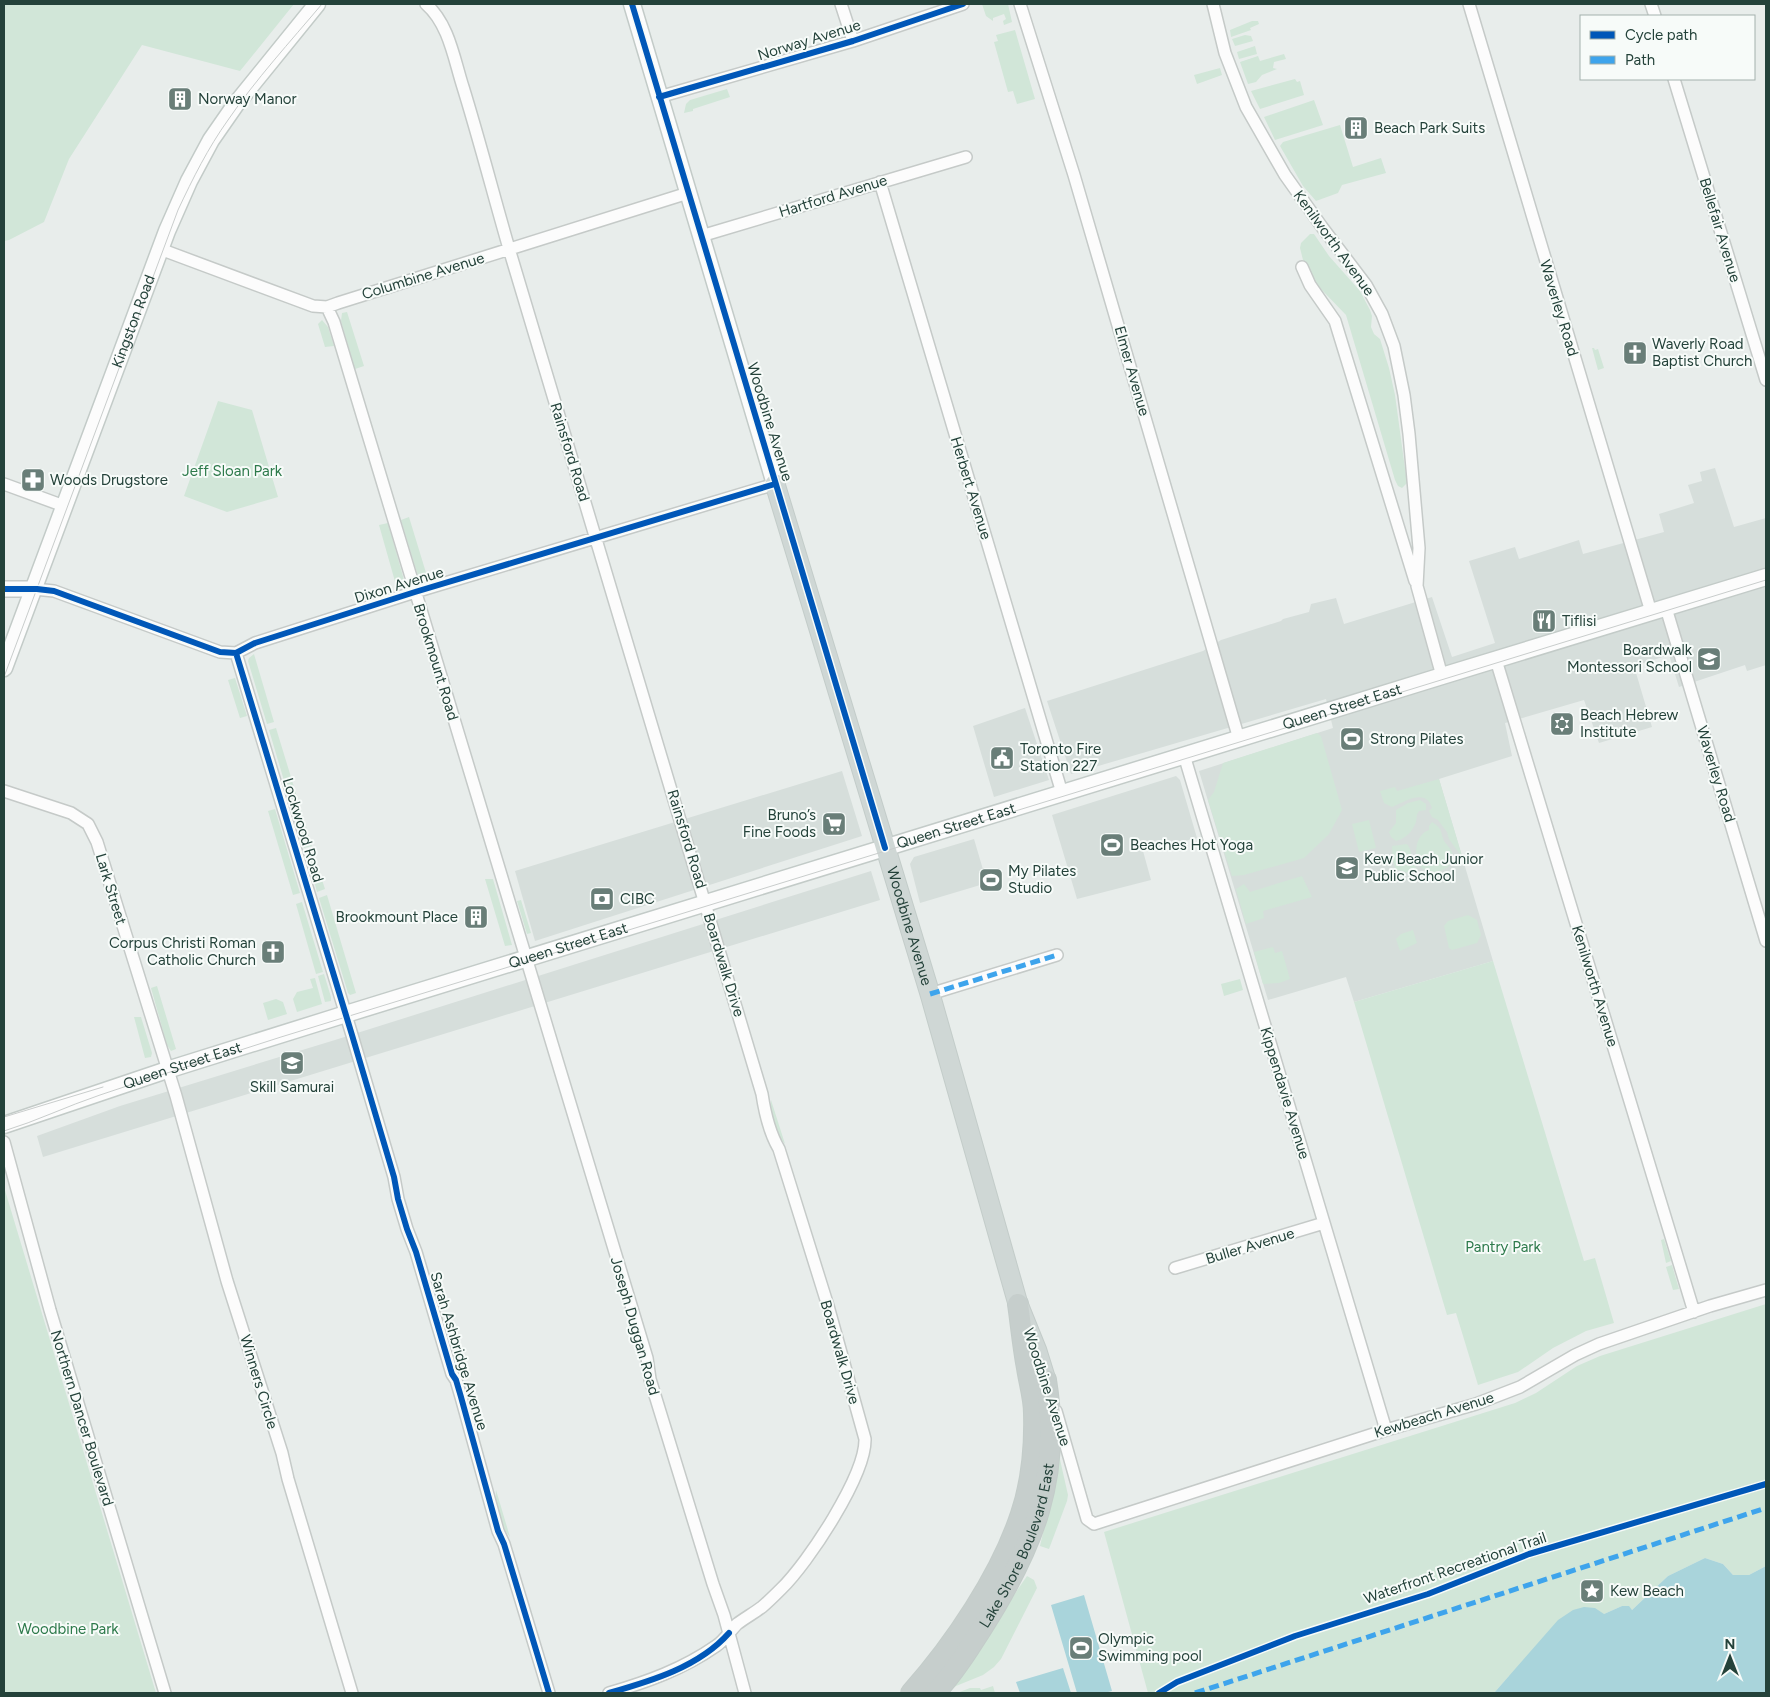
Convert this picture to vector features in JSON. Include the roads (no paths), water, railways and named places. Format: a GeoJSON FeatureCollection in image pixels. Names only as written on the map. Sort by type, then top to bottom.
{"type":"FeatureCollection","features":[{"type":"Feature","properties":{"kind":"highway","name":"Woodbine Avenue"},"geometry":{"type":"LineString","coordinates":[[1018,1304],[1034,1410]]}},
{"type":"Feature","properties":{"kind":"highway","name":"Lake Shore Boulevard East"},"geometry":{"type":"LineString","coordinates":[[935,1693],[1006,1591],[1036,1524],[1047,1480],[1051,1453],[1050,1402],[1046,1380]]}},
{"type":"Feature","properties":{"kind":"highway","name":"Lake Shore Boulevard East"},"geometry":{"type":"LineString","coordinates":[[911,1693],[958,1633],[989,1584],[1008,1546],[1021,1514],[1034,1454],[1034,1410]]}},
{"type":"Feature","properties":{"kind":"main road","name":"Kingston Road"},"geometry":{"type":"LineString","coordinates":[[4,668],[160,249],[188,181],[211,140],[236,104],[317,4]]}},
{"type":"Feature","properties":{"kind":"main road","name":"Woodbine Avenue"},"geometry":{"type":"LineString","coordinates":[[632,4],[930,994],[1018,1304],[1037,1351],[1046,1380]]}},
{"type":"Feature","properties":{"kind":"main road","name":"Queen Street East"},"geometry":{"type":"LineString","coordinates":[[4,1125],[167,1070],[346,1014],[1766,577]]}},
{"type":"Feature","properties":{"kind":"street","name":"Rainsford Road"},"geometry":{"type":"LineString","coordinates":[[426,4],[436,14],[444,29],[472,118],[706,904]]}},
{"type":"Feature","properties":{"kind":"street"},"geometry":{"type":"LineString","coordinates":[[842,4],[853,41]]}},
{"type":"Feature","properties":{"kind":"street","name":"Norway Avenue"},"geometry":{"type":"LineString","coordinates":[[659,97],[853,41],[963,4]]}},
{"type":"Feature","properties":{"kind":"street","name":"Elmer Avenue"},"geometry":{"type":"LineString","coordinates":[[1020,4],[1079,192],[1239,739]]}},
{"type":"Feature","properties":{"kind":"street","name":"Kenilworth Avenue"},"geometry":{"type":"LineString","coordinates":[[1213,4],[1225,53],[1246,107],[1286,175],[1366,285],[1382,314],[1394,346],[1403,387],[1409,434],[1419,548],[1417,586]]}},
{"type":"Feature","properties":{"kind":"street","name":"Waverley Road"},"geometry":{"type":"LineString","coordinates":[[1469,4],[1659,610],[1766,941]]}},
{"type":"Feature","properties":{"kind":"street","name":"Bellefair Avenue"},"geometry":{"type":"LineString","coordinates":[[1674,80],[1766,380]]}},
{"type":"Feature","properties":{"kind":"street","name":"Hartford Avenue"},"geometry":{"type":"LineString","coordinates":[[701,236],[966,157]]}},
{"type":"Feature","properties":{"kind":"street","name":"Herbert Avenue"},"geometry":{"type":"LineString","coordinates":[[880,182],[1062,793]]}},
{"type":"Feature","properties":{"kind":"street","name":"Columbine Avenue"},"geometry":{"type":"LineString","coordinates":[[327,307],[688,193]]}},
{"type":"Feature","properties":{"kind":"street"},"geometry":{"type":"LineString","coordinates":[[160,249],[313,306],[327,307]]}},
{"type":"Feature","properties":{"kind":"street","name":"Kenilworth Avenue"},"geometry":{"type":"LineString","coordinates":[[1302,267],[1310,284],[1335,320],[1417,586],[1442,676]]}},
{"type":"Feature","properties":{"kind":"street","name":"Brookmount Road"},"geometry":{"type":"LineString","coordinates":[[327,307],[334,322],[526,959]]}},
{"type":"Feature","properties":{"kind":"street"},"geometry":{"type":"LineString","coordinates":[[4,484],[64,506]]}},
{"type":"Feature","properties":{"kind":"street","name":"Dixon Avenue"},"geometry":{"type":"LineString","coordinates":[[236,653],[255,643],[415,592],[775,484]]}},
{"type":"Feature","properties":{"kind":"street"},"geometry":{"type":"LineString","coordinates":[[4,589],[54,591],[220,652],[236,653]]}},
{"type":"Feature","properties":{"kind":"street","name":"Lockwood Road"},"geometry":{"type":"LineString","coordinates":[[236,653],[346,1014]]}},
{"type":"Feature","properties":{"kind":"street","name":"Kenilworth Avenue"},"geometry":{"type":"LineString","coordinates":[[1496,660],[1694,1312]]}},
{"type":"Feature","properties":{"kind":"street","name":"Kippendavie Avenue"},"geometry":{"type":"LineString","coordinates":[[1184,756],[1386,1430]]}},
{"type":"Feature","properties":{"kind":"street","name":"Lark Street"},"geometry":{"type":"LineString","coordinates":[[4,791],[72,813],[88,824],[97,842],[105,866],[167,1070]]}},
{"type":"Feature","properties":{"kind":"street","name":"Boardwalk Drive"},"geometry":{"type":"LineString","coordinates":[[610,1693],[676,1670],[718,1645],[738,1624],[762,1607],[783,1588],[805,1562],[839,1507],[859,1469],[864,1455],[865,1439],[828,1306],[779,1149],[772,1136],[762,1094],[706,904]]}},
{"type":"Feature","properties":{"kind":"street"},"geometry":{"type":"LineString","coordinates":[[930,994],[1057,955]]}},
{"type":"Feature","properties":{"kind":"street","name":"Joseph Duggan Road"},"geometry":{"type":"LineString","coordinates":[[526,959],[555,1062],[647,1358],[650,1380],[712,1584],[724,1615],[745,1693]]}},
{"type":"Feature","properties":{"kind":"street","name":"Sarah Ashbridge Avenue"},"geometry":{"type":"LineString","coordinates":[[346,1014],[394,1177],[398,1199],[416,1252],[452,1374],[456,1380],[488,1490],[489,1503],[504,1544],[549,1693]]}},
{"type":"Feature","properties":{"kind":"street","name":"Winners Circle"},"geometry":{"type":"LineString","coordinates":[[167,1070],[227,1281],[282,1454],[352,1693]]}},
{"type":"Feature","properties":{"kind":"street","name":"Northern Dancer Boulevard"},"geometry":{"type":"LineString","coordinates":[[4,1142],[50,1310],[165,1693]]}},
{"type":"Feature","properties":{"kind":"street","name":"Buller Avenue"},"geometry":{"type":"LineString","coordinates":[[1175,1268],[1324,1223]]}},
{"type":"Feature","properties":{"kind":"street","name":"Kewbeach Avenue"},"geometry":{"type":"LineString","coordinates":[[1094,1524],[1386,1430],[1476,1404],[1520,1387],[1575,1354],[1694,1312],[1766,1290]]}},
{"type":"Feature","properties":{"kind":"street","name":"Woodbine Avenue"},"geometry":{"type":"LineString","coordinates":[[1046,1380],[1087,1520],[1094,1524]]}},
{"type":"Feature","properties":{"kind":"water"},"geometry":{"type":"Polygon","coordinates":[[[1705,1558],[1723,1564],[1733,1575],[1749,1575],[1766,1566],[1766,1693],[1494,1693],[1558,1620],[1573,1610],[1584,1607],[1595,1608],[1604,1614],[1622,1606],[1629,1606],[1632,1610],[1668,1576],[1705,1558]]]}},
{"type":"Feature","properties":{"kind":"water","name":"Olympic Swimming pool"},"geometry":{"type":"Polygon","coordinates":[[[1084,1595],[1112,1691],[1104,1693],[1077,1693],[1051,1605],[1084,1595]]]}},
{"type":"Feature","properties":{"kind":"water"},"geometry":{"type":"Polygon","coordinates":[[[1063,1668],[1071,1693],[1020,1693],[1016,1682],[1063,1668]]]}},
{"type":"Feature","properties":{"kind":"tram line"},"geometry":{"type":"LineString","coordinates":[[4,677],[178,210],[189,186],[228,120],[262,75],[322,4]]}},
{"type":"Feature","properties":{"kind":"tram line"},"geometry":{"type":"LineString","coordinates":[[4,1131],[123,1087],[281,1037],[1766,580]]}},
{"type":"Feature","properties":{"kind":"tram line"},"geometry":{"type":"LineString","coordinates":[[4,1117],[103,1087]]}},
{"type":"Feature","properties":{"kind":"place","name":"Norway Manor"},"geometry":{"type":"Point","coordinates":[180,99]}},
{"type":"Feature","properties":{"kind":"place","name":"Beach Park Suits"},"geometry":{"type":"Point","coordinates":[1356,128]}},
{"type":"Feature","properties":{"kind":"place","name":"Waverly Road Baptist Church"},"geometry":{"type":"Point","coordinates":[1635,353]}},
{"type":"Feature","properties":{"kind":"place","name":"Woods Drugstore"},"geometry":{"type":"Point","coordinates":[33,480]}},
{"type":"Feature","properties":{"kind":"place","name":"Tiflisi"},"geometry":{"type":"Point","coordinates":[1544,621]}},
{"type":"Feature","properties":{"kind":"place","name":"Boardwalk Montessori School"},"geometry":{"type":"Point","coordinates":[1709,659]}},
{"type":"Feature","properties":{"kind":"place","name":"Beach Hebrew Institute"},"geometry":{"type":"Point","coordinates":[1562,724]}},
{"type":"Feature","properties":{"kind":"place","name":"Strong Pilates"},"geometry":{"type":"Point","coordinates":[1352,739]}},
{"type":"Feature","properties":{"kind":"place","name":"Toronto Fire Station 227"},"geometry":{"type":"Point","coordinates":[1002,758]}},
{"type":"Feature","properties":{"kind":"place","name":"Bruno’s Fine Foods"},"geometry":{"type":"Point","coordinates":[834,824]}},
{"type":"Feature","properties":{"kind":"place","name":"Beaches Hot Yoga"},"geometry":{"type":"Point","coordinates":[1112,845]}},
{"type":"Feature","properties":{"kind":"place","name":"Kew Beach Junior Public School"},"geometry":{"type":"Point","coordinates":[1347,868]}},
{"type":"Feature","properties":{"kind":"place","name":"My Pilates Studio"},"geometry":{"type":"Point","coordinates":[991,880]}},
{"type":"Feature","properties":{"kind":"place","name":"CIBC"},"geometry":{"type":"Point","coordinates":[602,899]}},
{"type":"Feature","properties":{"kind":"place","name":"Brookmount Place"},"geometry":{"type":"Point","coordinates":[476,917]}},
{"type":"Feature","properties":{"kind":"place","name":"Corpus Christi Roman Catholic Church"},"geometry":{"type":"Point","coordinates":[273,952]}},
{"type":"Feature","properties":{"kind":"place","name":"Skill Samurai"},"geometry":{"type":"Point","coordinates":[292,1063]}},
{"type":"Feature","properties":{"kind":"place","name":"Kew Beach"},"geometry":{"type":"Point","coordinates":[1592,1591]}},
{"type":"Feature","properties":{"kind":"place","name":"Olympic Swimming pool"},"geometry":{"type":"Point","coordinates":[1081,1648]}},
{"type":"Feature","properties":{"kind":"park label","name":"Jeff Sloan Park"},"geometry":{"type":"Point","coordinates":[232,471]}},
{"type":"Feature","properties":{"kind":"park label","name":"Pantry Park"},"geometry":{"type":"Point","coordinates":[1503,1247]}},
{"type":"Feature","properties":{"kind":"park label","name":"Woodbine Park"},"geometry":{"type":"Point","coordinates":[68,1629]}}]}
